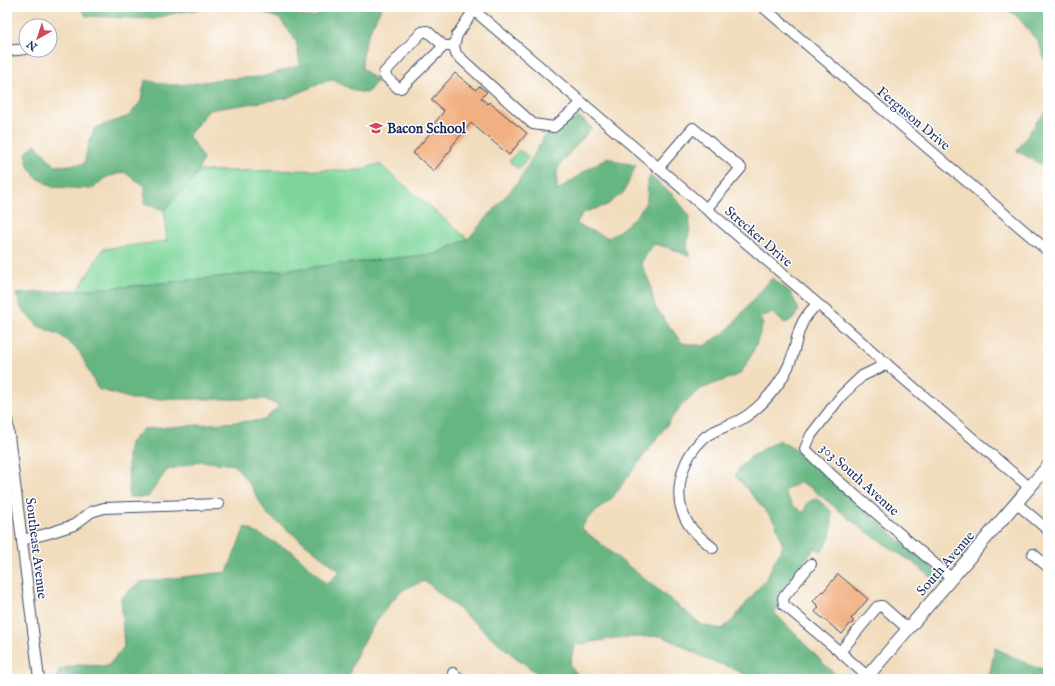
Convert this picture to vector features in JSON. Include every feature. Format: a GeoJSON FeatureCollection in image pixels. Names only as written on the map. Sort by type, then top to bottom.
{"type":"FeatureCollection","features":[{"type":"Feature","properties":{"kind":"main road","name":"South Avenue"},"geometry":{"type":"LineString","coordinates":[[866,677],[1048,466]]}},
{"type":"Feature","properties":{"kind":"street","name":"Ferguson Drive"},"geometry":{"type":"LineString","coordinates":[[763,7],[1048,251]]}},
{"type":"Feature","properties":{"kind":"street"},"geometry":{"type":"LineString","coordinates":[[473,8],[449,46],[401,88],[398,88],[384,75],[384,73],[422,32],[427,31],[449,46],[533,124],[554,127],[582,103]]}},
{"type":"Feature","properties":{"kind":"street","name":"Strecker Drive"},"geometry":{"type":"LineString","coordinates":[[473,8],[1029,487]]}},
{"type":"Feature","properties":{"kind":"street"},"geometry":{"type":"LineString","coordinates":[[7,51],[18,50]]}},
{"type":"Feature","properties":{"kind":"street"},"geometry":{"type":"LineString","coordinates":[[658,168],[693,128],[741,168],[706,209]]}},
{"type":"Feature","properties":{"kind":"street"},"geometry":{"type":"LineString","coordinates":[[713,548],[690,526],[685,516],[680,495],[683,468],[691,453],[705,438],[753,411],[771,393],[784,375],[792,357],[803,322],[817,304]]}},
{"type":"Feature","properties":{"kind":"street","name":"303 South Avenue"},"geometry":{"type":"LineString","coordinates":[[887,364],[862,376],[842,395],[811,435],[805,449],[833,476],[951,578]]}},
{"type":"Feature","properties":{"kind":"street","name":"Southeast Avenue"},"geometry":{"type":"LineString","coordinates":[[7,420],[39,679]]}},
{"type":"Feature","properties":{"kind":"street"},"geometry":{"type":"LineString","coordinates":[[1016,503],[1048,530]]}},
{"type":"Feature","properties":{"kind":"street"},"geometry":{"type":"LineString","coordinates":[[22,540],[74,525],[92,512],[104,508],[219,504]]}},
{"type":"Feature","properties":{"kind":"street"},"geometry":{"type":"LineString","coordinates":[[1033,554],[1048,567]]}},
{"type":"Feature","properties":{"kind":"street"},"geometry":{"type":"LineString","coordinates":[[811,564],[783,598],[784,604],[840,652],[866,677]]}},
{"type":"Feature","properties":{"kind":"street"},"geometry":{"type":"LineString","coordinates":[[840,652],[876,607],[882,606],[908,629]]}},
{"type":"Feature","properties":{"kind":"green space"},"geometry":{"type":"Polygon","coordinates":[[[81,7],[217,7],[178,12],[154,19],[86,16],[81,7]]]}},
{"type":"Feature","properties":{"kind":"green space"},"geometry":{"type":"Polygon","coordinates":[[[249,7],[293,7],[293,12],[302,16],[315,17],[322,7],[339,7],[340,10],[349,7],[382,7],[365,43],[362,59],[362,68],[377,81],[367,93],[355,91],[333,80],[324,82],[287,98],[209,110],[188,136],[196,146],[203,159],[200,167],[192,180],[164,210],[144,204],[145,186],[124,172],[107,177],[91,189],[52,187],[36,177],[28,166],[26,153],[35,144],[55,166],[84,164],[89,142],[95,128],[129,116],[141,101],[145,80],[170,85],[190,84],[223,79],[262,77],[300,65],[296,41],[280,19],[249,7]]]}},
{"type":"Feature","properties":{"kind":"green space"},"geometry":{"type":"Polygon","coordinates":[[[1004,7],[1048,7],[1048,71],[1039,43],[1018,17],[1004,7]]]}},
{"type":"Feature","properties":{"kind":"green space"},"geometry":{"type":"Polygon","coordinates":[[[1048,110],[1048,168],[1017,151],[1038,120],[1048,110]]]}},
{"type":"Feature","properties":{"kind":"green space"},"geometry":{"type":"Polygon","coordinates":[[[580,117],[592,128],[563,160],[557,171],[557,191],[608,157],[618,162],[636,165],[624,192],[607,205],[583,213],[576,224],[609,238],[626,226],[645,204],[650,176],[674,196],[689,215],[690,228],[687,244],[689,256],[654,244],[641,263],[650,284],[655,307],[682,343],[704,346],[726,332],[772,278],[790,292],[799,310],[793,319],[785,323],[772,313],[759,317],[763,324],[757,342],[748,362],[740,374],[701,389],[681,406],[612,498],[587,519],[581,528],[702,625],[722,629],[732,621],[765,580],[783,546],[775,522],[735,475],[749,459],[779,440],[794,449],[940,575],[936,582],[914,563],[861,528],[811,488],[800,482],[784,491],[793,506],[804,513],[807,503],[816,498],[831,511],[831,532],[828,542],[822,551],[815,548],[787,583],[775,613],[823,663],[841,679],[754,679],[729,667],[708,660],[661,636],[616,638],[574,645],[570,665],[581,679],[545,679],[515,657],[425,581],[404,589],[387,607],[378,619],[355,658],[349,679],[56,679],[59,670],[77,665],[108,666],[124,647],[121,598],[140,582],[227,572],[245,527],[293,552],[327,584],[340,571],[266,513],[252,488],[235,465],[201,461],[167,470],[148,497],[129,497],[128,456],[130,443],[143,429],[264,420],[279,406],[265,399],[132,399],[98,389],[79,351],[60,335],[38,326],[22,310],[16,294],[134,286],[435,254],[468,239],[518,182],[546,134],[580,117]]]}},
{"type":"Feature","properties":{"kind":"green space"},"geometry":{"type":"Polygon","coordinates":[[[519,150],[529,157],[518,169],[509,161],[519,150]]]}},
{"type":"Feature","properties":{"kind":"green space"},"geometry":{"type":"Polygon","coordinates":[[[379,164],[468,239],[435,254],[134,286],[78,290],[103,249],[167,241],[164,210],[184,190],[199,171],[358,170],[379,164]]]}},
{"type":"Feature","properties":{"kind":"green space"},"geometry":{"type":"Polygon","coordinates":[[[995,648],[1034,667],[1048,670],[1048,679],[987,679],[989,677],[995,648]]]}},
{"type":"Feature","properties":{"kind":"building"},"geometry":{"type":"Polygon","coordinates":[[[455,73],[476,90],[479,86],[487,92],[481,98],[488,104],[489,102],[527,133],[509,155],[471,123],[434,171],[413,153],[432,131],[435,133],[437,130],[432,126],[444,111],[431,100],[455,73]]]}},
{"type":"Feature","properties":{"kind":"building"},"geometry":{"type":"Polygon","coordinates":[[[838,574],[868,599],[851,619],[853,620],[853,623],[850,624],[842,634],[815,612],[819,607],[813,601],[822,591],[823,592],[838,574]]]}},
{"type":"Feature","properties":{"kind":"place","name":"Bacon School"},"geometry":{"type":"Point","coordinates":[376,128]}}]}
